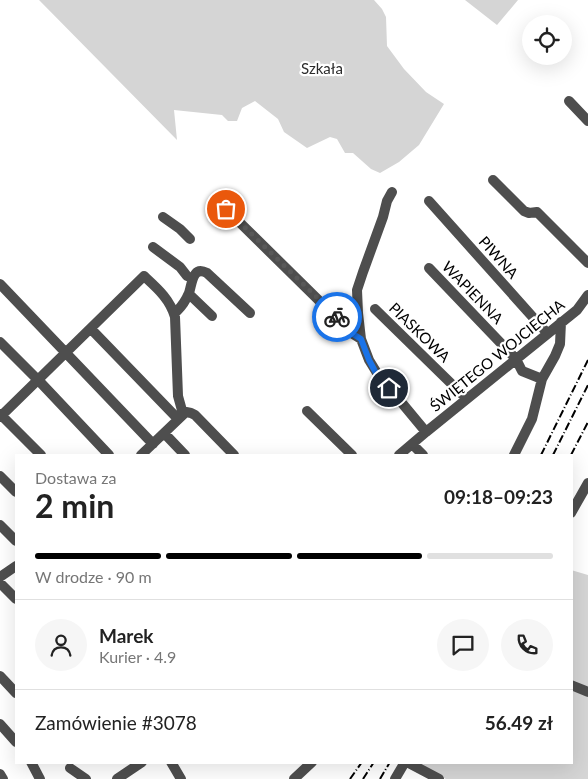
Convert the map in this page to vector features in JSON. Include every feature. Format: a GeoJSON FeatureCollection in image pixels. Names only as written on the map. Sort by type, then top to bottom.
{"type":"FeatureCollection","features":[{"type":"Feature","properties":{"kind":"street"},"geometry":{"type":"LineString","coordinates":[[569,101],[588,121]]}},
{"type":"Feature","properties":{"kind":"street"},"geometry":{"type":"LineString","coordinates":[[493,180],[524,211],[529,213],[537,212],[588,263]]}},
{"type":"Feature","properties":{"kind":"street"},"geometry":{"type":"LineString","coordinates":[[392,192],[387,201],[357,290],[361,339],[376,373],[426,432]]}},
{"type":"Feature","properties":{"kind":"street","name":"PIWNA"},"geometry":{"type":"LineString","coordinates":[[429,201],[547,333]]}},
{"type":"Feature","properties":{"kind":"street"},"geometry":{"type":"LineString","coordinates":[[226,209],[353,334],[361,339]]}},
{"type":"Feature","properties":{"kind":"street"},"geometry":{"type":"LineString","coordinates":[[163,216],[190,239]]}},
{"type":"Feature","properties":{"kind":"street"},"geometry":{"type":"LineString","coordinates":[[153,247],[180,267],[188,276]]}},
{"type":"Feature","properties":{"kind":"street","name":"WAPIENNA"},"geometry":{"type":"LineString","coordinates":[[429,268],[516,359],[522,371],[542,380]]}},
{"type":"Feature","properties":{"kind":"street"},"geometry":{"type":"LineString","coordinates":[[177,311],[188,294],[195,274],[202,271],[250,313]]}},
{"type":"Feature","properties":{"kind":"street"},"geometry":{"type":"LineString","coordinates":[[40,454],[1,416],[144,276],[161,292],[173,309],[175,317],[178,396],[182,415]]}},
{"type":"Feature","properties":{"kind":"street"},"geometry":{"type":"LineString","coordinates":[[0,284],[153,444]]}},
{"type":"Feature","properties":{"kind":"street"},"geometry":{"type":"LineString","coordinates":[[188,294],[212,316]]}},
{"type":"Feature","properties":{"kind":"street","name":"ŚWIĘTEGO WOJCIECHA"},"geometry":{"type":"LineString","coordinates":[[400,454],[577,310],[588,295]]}},
{"type":"Feature","properties":{"kind":"street","name":"PIASKOWA"},"geometry":{"type":"LineString","coordinates":[[375,308],[466,399]]}},
{"type":"Feature","properties":{"kind":"street"},"geometry":{"type":"LineString","coordinates":[[514,454],[532,419],[542,380],[560,344],[561,322]]}},
{"type":"Feature","properties":{"kind":"street"},"geometry":{"type":"LineString","coordinates":[[91,329],[182,415]]}},
{"type":"Feature","properties":{"kind":"street"},"geometry":{"type":"LineString","coordinates":[[0,342],[108,454]]}},
{"type":"Feature","properties":{"kind":"street"},"geometry":{"type":"LineString","coordinates":[[307,411],[351,454]]}},
{"type":"Feature","properties":{"kind":"street"},"geometry":{"type":"LineString","coordinates":[[142,454],[182,415],[191,412],[233,454]]}},
{"type":"Feature","properties":{"kind":"street"},"geometry":{"type":"LineString","coordinates":[[164,433],[185,454]]}},
{"type":"Feature","properties":{"kind":"street"},"geometry":{"type":"LineString","coordinates":[[412,444],[422,454]]}},
{"type":"Feature","properties":{"kind":"street"},"geometry":{"type":"LineString","coordinates":[[0,476],[15,491]]}},
{"type":"Feature","properties":{"kind":"street"},"geometry":{"type":"LineString","coordinates":[[573,509],[588,483]]}},
{"type":"Feature","properties":{"kind":"street"},"geometry":{"type":"LineString","coordinates":[[0,525],[15,540]]}},
{"type":"Feature","properties":{"kind":"street"},"geometry":{"type":"LineString","coordinates":[[0,577],[15,567]]}},
{"type":"Feature","properties":{"kind":"street"},"geometry":{"type":"LineString","coordinates":[[0,583],[15,598]]}},
{"type":"Feature","properties":{"kind":"street"},"geometry":{"type":"LineString","coordinates":[[0,676],[15,692]]}},
{"type":"Feature","properties":{"kind":"street"},"geometry":{"type":"LineString","coordinates":[[573,686],[588,692]]}},
{"type":"Feature","properties":{"kind":"street"},"geometry":{"type":"LineString","coordinates":[[0,724],[15,741]]}},
{"type":"Feature","properties":{"kind":"street"},"geometry":{"type":"LineString","coordinates":[[32,764],[40,779]]}},
{"type":"Feature","properties":{"kind":"street"},"geometry":{"type":"LineString","coordinates":[[117,779],[139,764]]}},
{"type":"Feature","properties":{"kind":"street"},"geometry":{"type":"LineString","coordinates":[[172,764],[181,779]]}},
{"type":"Feature","properties":{"kind":"street"},"geometry":{"type":"LineString","coordinates":[[294,779],[310,764]]}},
{"type":"Feature","properties":{"kind":"street"},"geometry":{"type":"LineString","coordinates":[[395,779],[405,764]]}},
{"type":"Feature","properties":{"kind":"street"},"geometry":{"type":"LineString","coordinates":[[410,764],[439,779]]}},
{"type":"Feature","properties":{"kind":"street"},"geometry":{"type":"LineString","coordinates":[[66,779],[71,765],[86,779]]}},
{"type":"Feature","properties":{"kind":"street"},"geometry":{"type":"LineString","coordinates":[[0,774],[3,779]]}},
{"type":"Feature","properties":{"kind":"green space","name":"Szkała"},"geometry":{"type":"Polygon","coordinates":[[[39,0],[374,0],[386,17],[387,46],[404,69],[426,92],[444,104],[419,145],[399,162],[380,173],[371,169],[353,153],[345,153],[337,139],[330,137],[307,148],[284,132],[278,119],[255,101],[242,108],[237,121],[228,121],[222,115],[174,110],[177,140],[39,0]]]}},
{"type":"Feature","properties":{"kind":"green space"},"geometry":{"type":"Polygon","coordinates":[[[465,0],[518,0],[497,25],[465,0]]]}},
{"type":"Feature","properties":{"kind":"green space"},"geometry":{"type":"Polygon","coordinates":[[[573,571],[588,575],[588,779],[446,779],[418,765],[573,764],[573,571]]]}},
{"type":"Feature","properties":{"kind":"railway"},"geometry":{"type":"LineString","coordinates":[[541,454],[588,360]]}},
{"type":"Feature","properties":{"kind":"railway"},"geometry":{"type":"LineString","coordinates":[[554,454],[588,385]]}},
{"type":"Feature","properties":{"kind":"railway"},"geometry":{"type":"LineString","coordinates":[[572,454],[588,422]]}},
{"type":"Feature","properties":{"kind":"railway"},"geometry":{"type":"LineString","coordinates":[[350,779],[361,764]]}},
{"type":"Feature","properties":{"kind":"railway"},"geometry":{"type":"LineString","coordinates":[[363,779],[373,764]]}},
{"type":"Feature","properties":{"kind":"railway"},"geometry":{"type":"LineString","coordinates":[[380,779],[389,764]]}},
{"type":"Feature","properties":{"kind":"way so far"},"geometry":{"type":"LineString","coordinates":[[226,209],[337,317]]}},
{"type":"Feature","properties":{"kind":"route"},"geometry":{"type":"LineString","coordinates":[[337,317],[353,334],[361,339],[376,373],[389,388]]}}]}
